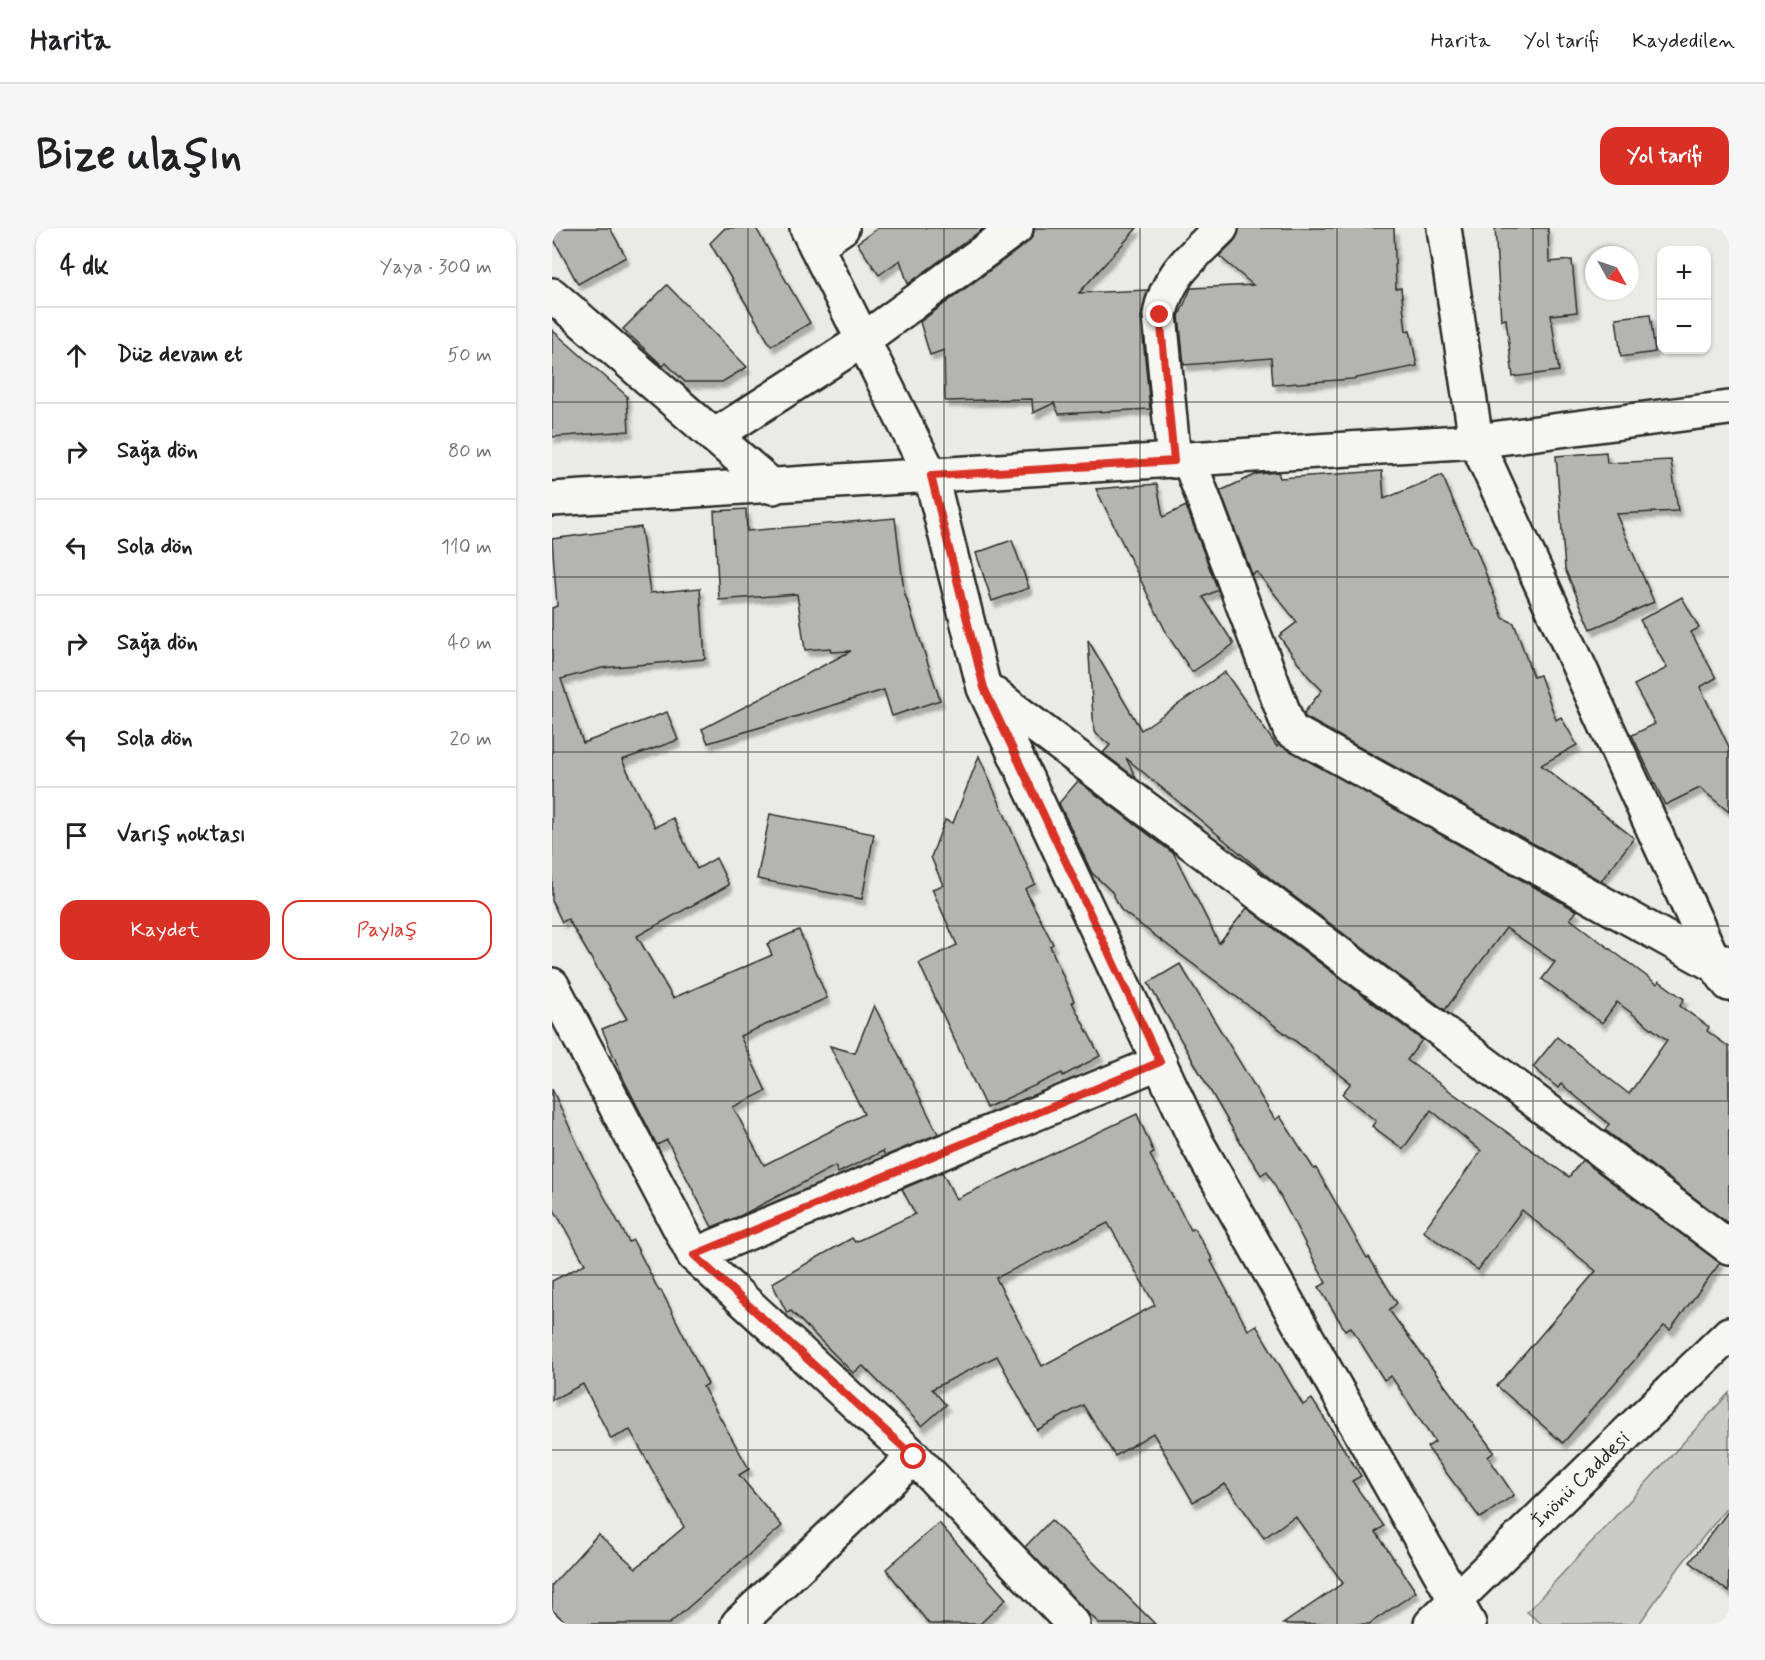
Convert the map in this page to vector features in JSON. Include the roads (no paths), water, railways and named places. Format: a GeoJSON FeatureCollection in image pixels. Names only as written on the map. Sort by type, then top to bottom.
{"type":"FeatureCollection","features":[{"type":"Feature","properties":{"kind":"street"},"geometry":{"type":"LineString","coordinates":[[714,436],[863,340],[1016,228]]}},
{"type":"Feature","properties":{"kind":"street"},"geometry":{"type":"LineString","coordinates":[[1221,228],[1178,272],[1162,302],[1160,315],[1182,460],[1290,730],[1725,965]]}},
{"type":"Feature","properties":{"kind":"street"},"geometry":{"type":"LineString","coordinates":[[1444,228],[1476,441],[1725,965]]}},
{"type":"Feature","properties":{"kind":"street"},"geometry":{"type":"LineString","coordinates":[[822,234],[863,340],[931,476],[984,688],[1197,1143],[1461,1612]]}},
{"type":"Feature","properties":{"kind":"street"},"geometry":{"type":"LineString","coordinates":[[552,295],[773,487]]}},
{"type":"Feature","properties":{"kind":"street"},"geometry":{"type":"LineString","coordinates":[[552,499],[773,487],[1476,441],[1729,408]]}},
{"type":"Feature","properties":{"kind":"street"},"geometry":{"type":"LineString","coordinates":[[984,688],[1729,1247]]}},
{"type":"Feature","properties":{"kind":"street"},"geometry":{"type":"LineString","coordinates":[[552,985],[694,1255],[914,1457],[1073,1624]]}},
{"type":"Feature","properties":{"kind":"street"},"geometry":{"type":"LineString","coordinates":[[694,1255],[1160,1062]]}},
{"type":"Feature","properties":{"kind":"street","name":"İnönü Caddesi"},"geometry":{"type":"LineString","coordinates":[[1431,1624],[1461,1612],[1729,1334]]}},
{"type":"Feature","properties":{"kind":"street"},"geometry":{"type":"LineString","coordinates":[[738,1624],[914,1457]]}}]}
